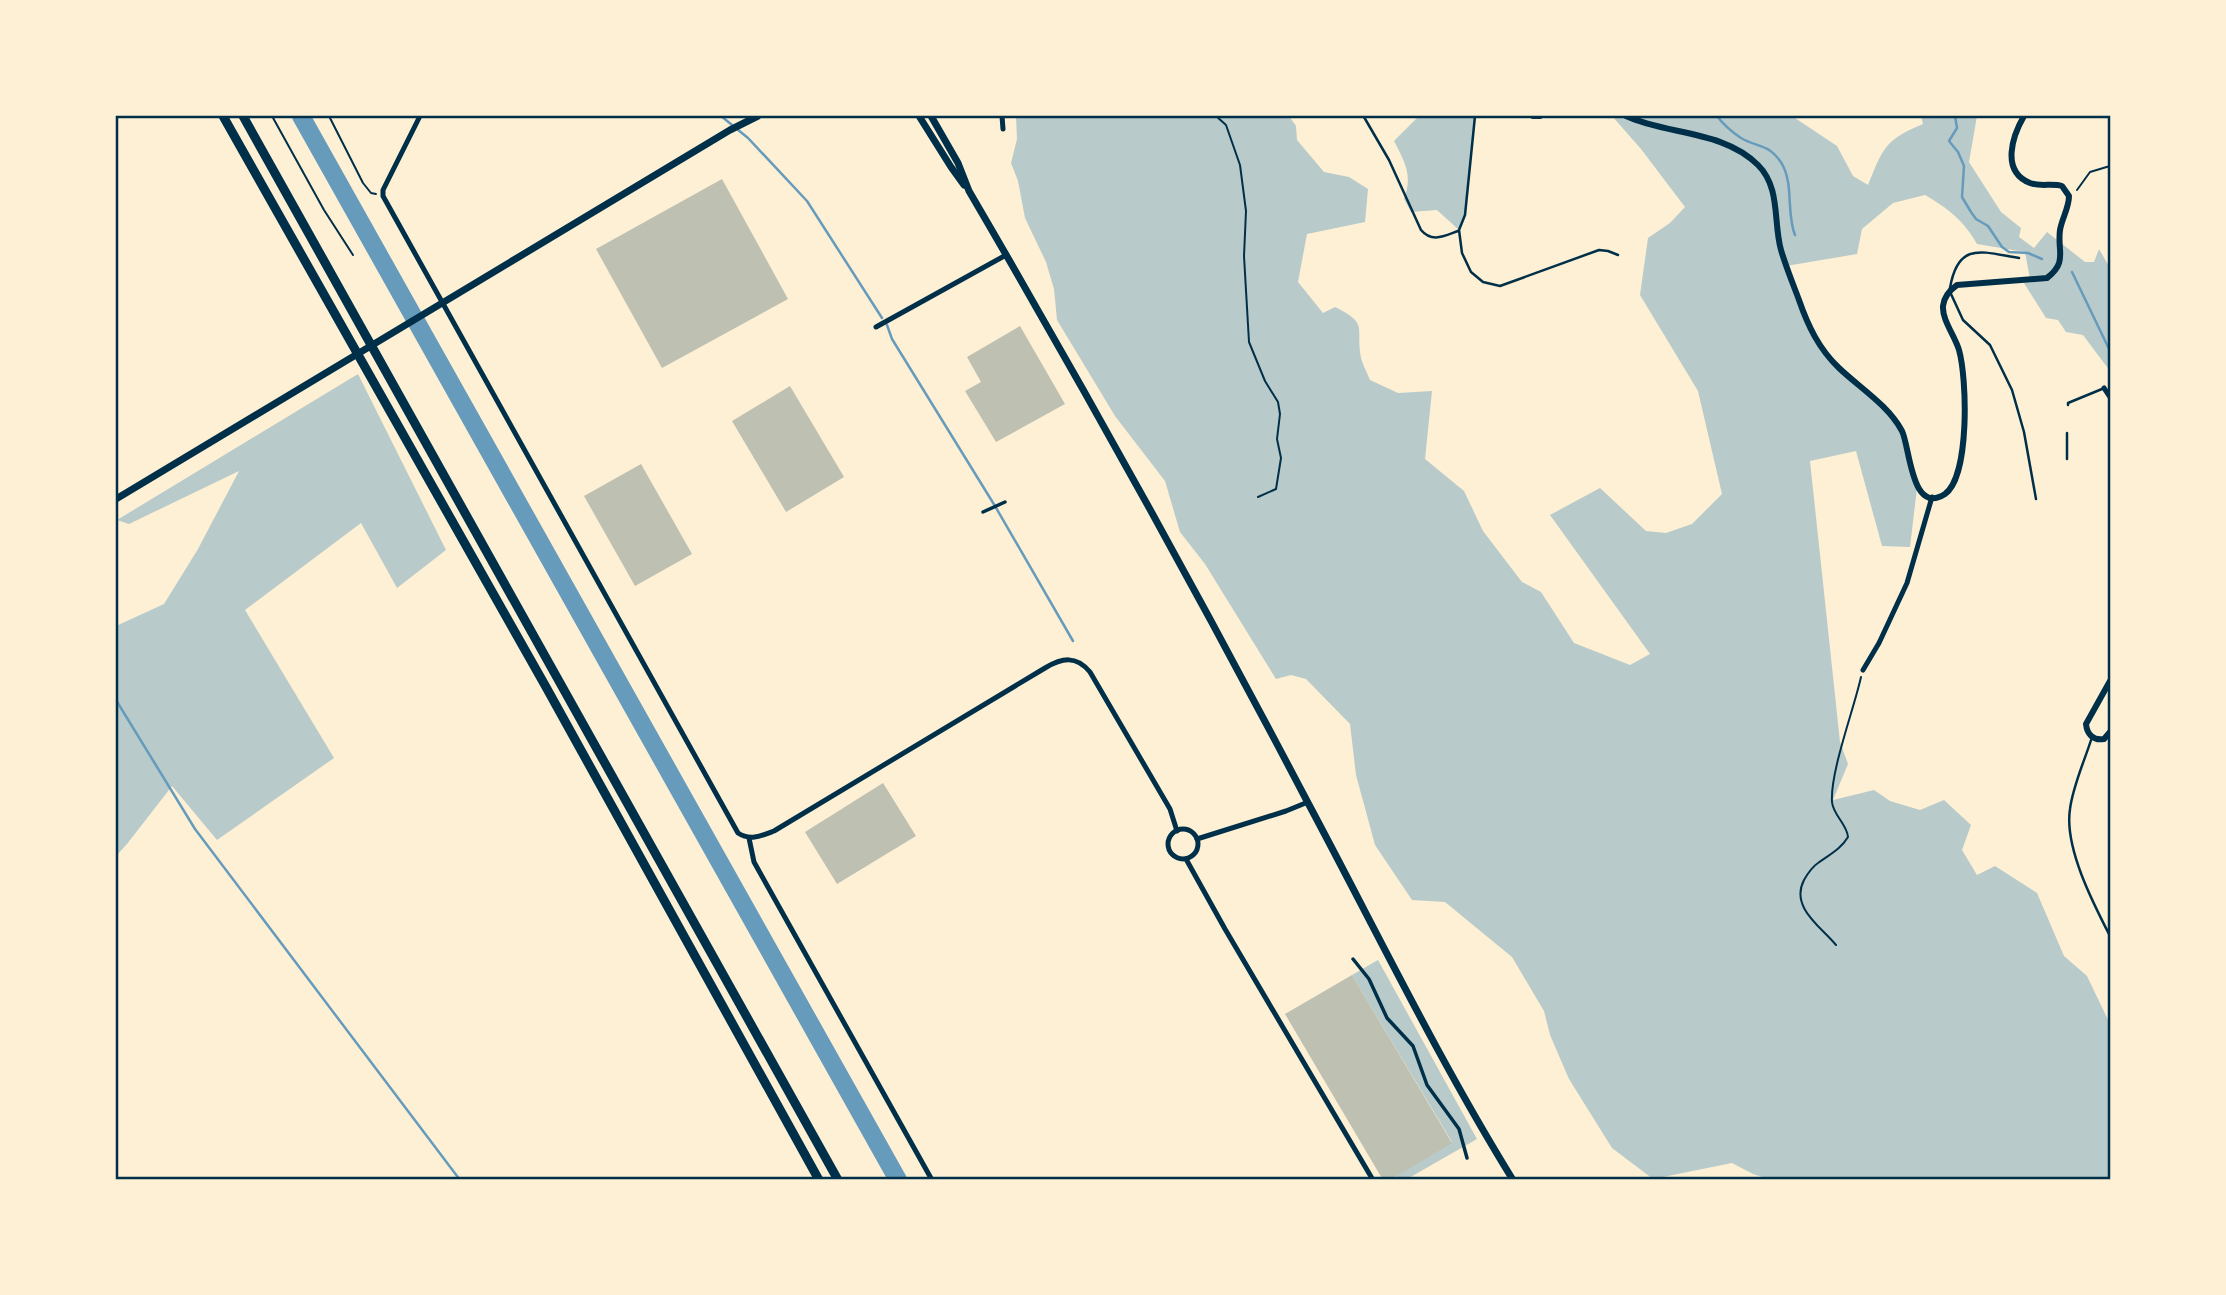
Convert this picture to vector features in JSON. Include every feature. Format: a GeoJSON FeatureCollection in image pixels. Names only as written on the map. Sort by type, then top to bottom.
{"type":"FeatureCollection","features":[{"type":"Feature","properties":{"kind":"highway"},"geometry":{"type":"LineString","coordinates":[[223,116],[620,818],[819,1180]]}},
{"type":"Feature","properties":{"kind":"highway"},"geometry":{"type":"LineString","coordinates":[[243,116],[838,1180]]}},
{"type":"Feature","properties":{"kind":"main road"},"geometry":{"type":"LineString","coordinates":[[739,125],[751,116]]}},
{"type":"Feature","properties":{"kind":"main road"},"geometry":{"type":"LineString","coordinates":[[116,499],[730,130],[758,116]]}},
{"type":"Feature","properties":{"kind":"main road"},"geometry":{"type":"LineString","coordinates":[[919,116],[969,191],[1138,490],[1308,802],[1454,1082],[1513,1180]]}},
{"type":"Feature","properties":{"kind":"main road"},"geometry":{"type":"LineString","coordinates":[[932,116],[958,163],[969,191]]}},
{"type":"Feature","properties":{"kind":"street"},"geometry":{"type":"LineString","coordinates":[[420,116],[383,190],[383,196],[629,633],[738,833],[749,838],[774,831],[1057,661],[1069,659],[1080,662],[1090,672],[1170,809],[1177,831]]}},
{"type":"Feature","properties":{"kind":"street"},"geometry":{"type":"LineString","coordinates":[[1002,116],[1003,129]]}},
{"type":"Feature","properties":{"kind":"street"},"geometry":{"type":"LineString","coordinates":[[1532,116],[1540,116]]}},
{"type":"Feature","properties":{"kind":"street"},"geometry":{"type":"LineString","coordinates":[[1626,116],[1717,142],[1748,157],[1761,168],[1771,184],[1781,250],[1808,325],[1831,360],[1899,426],[1908,447],[1917,488],[1925,495],[1933,497],[1943,495],[1951,487],[1959,467],[1964,441],[1964,376],[1960,352],[1943,309],[1944,299],[1957,285],[2047,278],[2055,272],[2059,264],[2060,229],[2068,206],[2068,194],[2059,185],[2029,183],[2015,170],[2011,149],[2024,116]]}},
{"type":"Feature","properties":{"kind":"street"},"geometry":{"type":"LineString","coordinates":[[876,327],[1006,255]]}},
{"type":"Feature","properties":{"kind":"street"},"geometry":{"type":"LineString","coordinates":[[2104,388],[2110,397]]}},
{"type":"Feature","properties":{"kind":"street"},"geometry":{"type":"LineString","coordinates":[[1863,670],[1907,583],[1933,497]]}},
{"type":"Feature","properties":{"kind":"street"},"geometry":{"type":"LineString","coordinates":[[984,512],[1003,503]]}},
{"type":"Feature","properties":{"kind":"street"},"geometry":{"type":"LineString","coordinates":[[2110,681],[2086,724],[2092,737],[2104,739],[2110,732]]}},
{"type":"Feature","properties":{"kind":"street"},"geometry":{"type":"LineString","coordinates":[[1197,839],[1308,802]]}},
{"type":"Feature","properties":{"kind":"street"},"geometry":{"type":"LineString","coordinates":[[1186,830],[1197,839],[1195,853],[1186,859],[1176,858],[1169,850],[1168,841],[1177,831],[1186,830]]}},
{"type":"Feature","properties":{"kind":"street"},"geometry":{"type":"LineString","coordinates":[[749,838],[754,862],[932,1180]]}},
{"type":"Feature","properties":{"kind":"street"},"geometry":{"type":"LineString","coordinates":[[1186,859],[1373,1180]]}},
{"type":"Feature","properties":{"kind":"street"},"geometry":{"type":"LineString","coordinates":[[1353,959],[1370,979],[1387,1018],[1413,1046],[1427,1085],[1459,1129],[1467,1158]]}},
{"type":"Feature","properties":{"kind":"lane"},"geometry":{"type":"LineString","coordinates":[[1475,116],[1465,215],[1459,230],[1464,262],[1471,272],[1492,285],[1509,284],[1599,250],[1618,256]]}},
{"type":"Feature","properties":{"kind":"lane"},"geometry":{"type":"LineString","coordinates":[[1364,117],[1389,160],[1421,230],[1434,238],[1459,230]]}},
{"type":"Feature","properties":{"kind":"lane"},"geometry":{"type":"LineString","coordinates":[[2019,258],[1983,252],[1965,254],[1957,264],[1949,291],[1963,320],[1990,345],[2012,390],[2024,432],[2036,499]]}},
{"type":"Feature","properties":{"kind":"lane"},"geometry":{"type":"LineString","coordinates":[[2068,405],[2104,388]]}},
{"type":"Feature","properties":{"kind":"lane"},"geometry":{"type":"LineString","coordinates":[[2067,433],[2067,459]]}},
{"type":"Feature","properties":{"kind":"lane"},"geometry":{"type":"LineString","coordinates":[[2092,737],[2070,806],[2069,830],[2096,910],[2110,936]]}},
{"type":"Feature","properties":{"kind":"path"},"geometry":{"type":"LineString","coordinates":[[272,116],[353,256]]}},
{"type":"Feature","properties":{"kind":"path"},"geometry":{"type":"LineString","coordinates":[[329,116],[363,183],[371,192],[383,196]]}},
{"type":"Feature","properties":{"kind":"path"},"geometry":{"type":"LineString","coordinates":[[1216,116],[1226,125],[1240,165],[1244,189],[1244,256],[1249,342],[1265,382],[1278,402],[1280,414],[1277,439],[1281,458],[1276,489],[1258,498]]}},
{"type":"Feature","properties":{"kind":"path"},"geometry":{"type":"LineString","coordinates":[[2077,190],[2090,172],[2110,166]]}},
{"type":"Feature","properties":{"kind":"path"},"geometry":{"type":"LineString","coordinates":[[1836,945],[1806,912],[1799,898],[1811,869],[1837,849],[1847,837],[1847,831],[1832,804],[1836,774],[1863,670]]}},
{"type":"Feature","properties":{"kind":"shaded area"},"geometry":{"type":"Polygon","coordinates":[[[1016,116],[1289,116],[1296,126],[1297,140],[1324,172],[1349,177],[1368,189],[1365,222],[1307,234],[1298,282],[1323,313],[1335,307],[1357,323],[1361,358],[1370,380],[1398,393],[1432,391],[1425,459],[1464,491],[1483,531],[1522,582],[1541,592],[1574,643],[1630,665],[1650,654],[1550,515],[1600,488],[1646,531],[1666,533],[1692,524],[1722,494],[1698,391],[1640,295],[1648,238],[1670,223],[1685,207],[1612,116],[1792,116],[1837,146],[1853,176],[1868,185],[1886,147],[1900,135],[1923,124],[1921,116],[1977,116],[1969,162],[2001,212],[2021,228],[2019,237],[2034,248],[2047,232],[2085,262],[2094,262],[2099,249],[2110,268],[2110,371],[2083,335],[2066,332],[2058,320],[2046,318],[2022,280],[2030,279],[2025,252],[1977,244],[1955,216],[1925,195],[1893,203],[1862,229],[1857,254],[1786,266],[1822,349],[1899,426],[1917,488],[1910,547],[1882,546],[1856,451],[1810,461],[1840,742],[1848,764],[1833,800],[1874,790],[1890,801],[1920,810],[1944,800],[1971,825],[1962,850],[1977,875],[1995,866],[2037,893],[2064,956],[2087,976],[2110,1024],[2110,1179],[1772,1180],[1732,1163],[1653,1179],[1612,1148],[1569,1079],[1550,1035],[1544,1011],[1512,957],[1445,902],[1412,900],[1375,845],[1356,775],[1350,724],[1306,679],[1291,675],[1276,679],[1205,564],[1180,532],[1165,481],[1115,416],[1057,320],[1054,289],[1046,262],[1025,218],[1018,181],[1011,163],[1017,139],[1016,116]]]}},
{"type":"Feature","properties":{"kind":"shaded area"},"geometry":{"type":"Polygon","coordinates":[[[1419,116],[1475,116],[1465,215],[1459,230],[1437,210],[1411,212],[1404,199],[1408,176],[1394,141],[1419,116]]]}},
{"type":"Feature","properties":{"kind":"shaded area"},"geometry":{"type":"Polygon","coordinates":[[[358,374],[446,550],[397,588],[361,523],[245,610],[334,758],[217,840],[172,786],[116,856],[116,626],[164,604],[198,549],[239,471],[129,524],[117,520],[358,374]]]}},
{"type":"Feature","properties":{"kind":"shaded area"},"geometry":{"type":"Polygon","coordinates":[[[1378,960],[1477,1139],[1407,1179],[1398,1179],[1396,1176],[1452,1142],[1352,975],[1378,960]]]}},
{"type":"Feature","properties":{"kind":"building"},"geometry":{"type":"Polygon","coordinates":[[[722,179],[788,299],[662,368],[596,249],[722,179]]]}},
{"type":"Feature","properties":{"kind":"building"},"geometry":{"type":"Polygon","coordinates":[[[1020,326],[1065,404],[996,442],[965,391],[981,382],[967,357],[1020,326]]]}},
{"type":"Feature","properties":{"kind":"building"},"geometry":{"type":"Polygon","coordinates":[[[790,386],[844,477],[786,512],[732,421],[790,386]]]}},
{"type":"Feature","properties":{"kind":"building"},"geometry":{"type":"Polygon","coordinates":[[[641,464],[692,554],[635,586],[584,496],[641,464]]]}},
{"type":"Feature","properties":{"kind":"building"},"geometry":{"type":"Polygon","coordinates":[[[883,783],[916,836],[837,884],[805,832],[883,783]]]}},
{"type":"Feature","properties":{"kind":"building"},"geometry":{"type":"Polygon","coordinates":[[[1352,975],[1452,1143],[1390,1180],[1383,1180],[1285,1014],[1352,975]]]}},
{"type":"Feature","properties":{"kind":"waterway"},"geometry":{"type":"LineString","coordinates":[[301,116],[898,1180]]}},
{"type":"Feature","properties":{"kind":"waterway"},"geometry":{"type":"LineString","coordinates":[[721,116],[748,138],[807,201],[882,318]]}},
{"type":"Feature","properties":{"kind":"waterway"},"geometry":{"type":"LineString","coordinates":[[1717,116],[1741,138],[1772,152],[1782,164],[1788,181],[1795,235]]}},
{"type":"Feature","properties":{"kind":"waterway"},"geometry":{"type":"LineString","coordinates":[[1955,116],[1957,128],[1949,141],[1964,166],[1962,197],[1971,212],[1976,219],[1988,226],[2002,247],[2009,252],[2028,253],[2042,259]]}},
{"type":"Feature","properties":{"kind":"waterway"},"geometry":{"type":"LineString","coordinates":[[2072,272],[2110,351]]}},
{"type":"Feature","properties":{"kind":"waterway"},"geometry":{"type":"LineString","coordinates":[[887,325],[892,339],[995,506],[1073,641]]}},
{"type":"Feature","properties":{"kind":"waterway"},"geometry":{"type":"LineString","coordinates":[[116,700],[195,829],[460,1180]]}}]}
